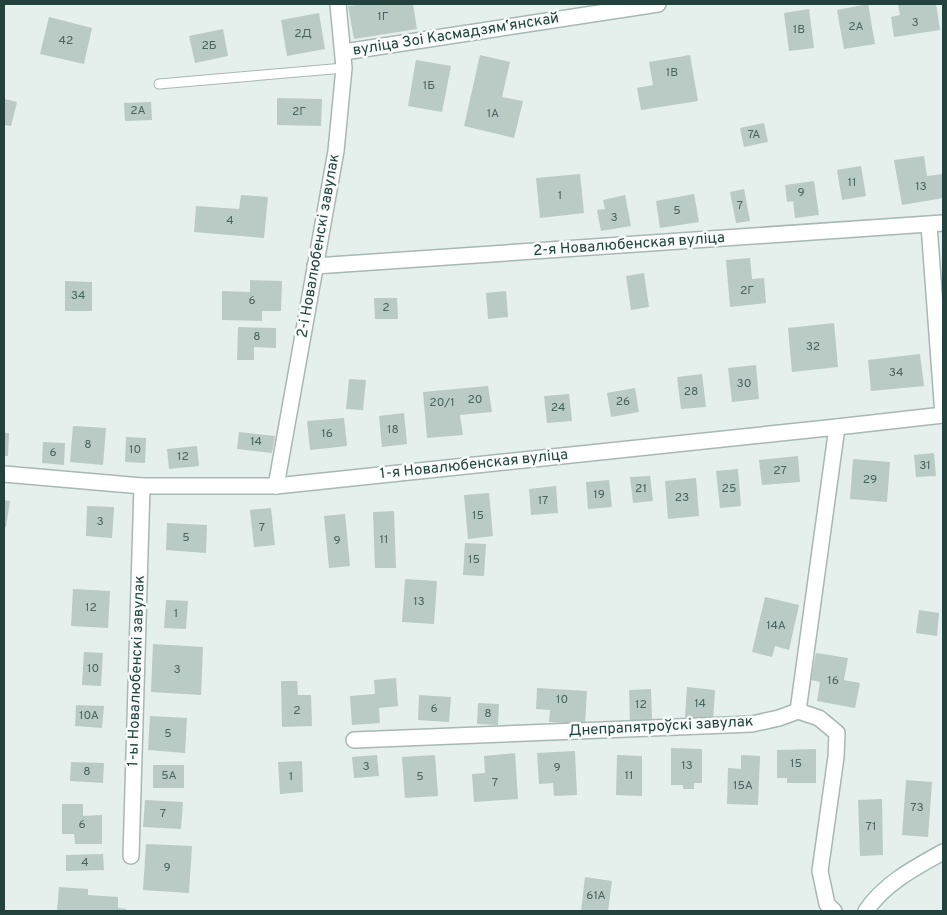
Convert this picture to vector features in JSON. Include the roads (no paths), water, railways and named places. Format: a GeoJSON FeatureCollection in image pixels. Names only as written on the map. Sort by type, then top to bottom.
{"type":"FeatureCollection","features":[{"type":"Feature","properties":{"kind":"street","name":"2-і Новалюбенскі завулак"},"geometry":{"type":"LineString","coordinates":[[276,486],[336,151],[344,68],[338,4]]}},
{"type":"Feature","properties":{"kind":"street","name":"вуліца Зоі Касмадзямʼянскай"},"geometry":{"type":"LineString","coordinates":[[344,52],[658,4]]}},
{"type":"Feature","properties":{"kind":"street","name":"2-я Новалюбенская вуліца"},"geometry":{"type":"LineString","coordinates":[[315,266],[936,224]]}},
{"type":"Feature","properties":{"kind":"street"},"geometry":{"type":"LineString","coordinates":[[936,224],[943,415]]}},
{"type":"Feature","properties":{"kind":"street","name":"1-я Новалюбенская вуліца"},"geometry":{"type":"LineString","coordinates":[[4,474],[142,486],[276,486],[837,428],[943,415]]}},
{"type":"Feature","properties":{"kind":"street"},"geometry":{"type":"LineString","coordinates":[[834,911],[827,904],[820,871],[836,757],[837,733],[819,718],[798,711],[837,428]]}},
{"type":"Feature","properties":{"kind":"street","name":"1-ы Новалюбенскі завулак"},"geometry":{"type":"LineString","coordinates":[[131,856],[142,486]]}},
{"type":"Feature","properties":{"kind":"street","name":"Днепрапятроўскі завулак"},"geometry":{"type":"LineString","coordinates":[[354,740],[752,724],[779,718],[798,711]]}},
{"type":"Feature","properties":{"kind":"street"},"geometry":{"type":"LineString","coordinates":[[866,911],[875,898],[911,870],[943,852]]}},
{"type":"Feature","properties":{"kind":"lane"},"geometry":{"type":"LineString","coordinates":[[159,84],[344,68]]}}]}
